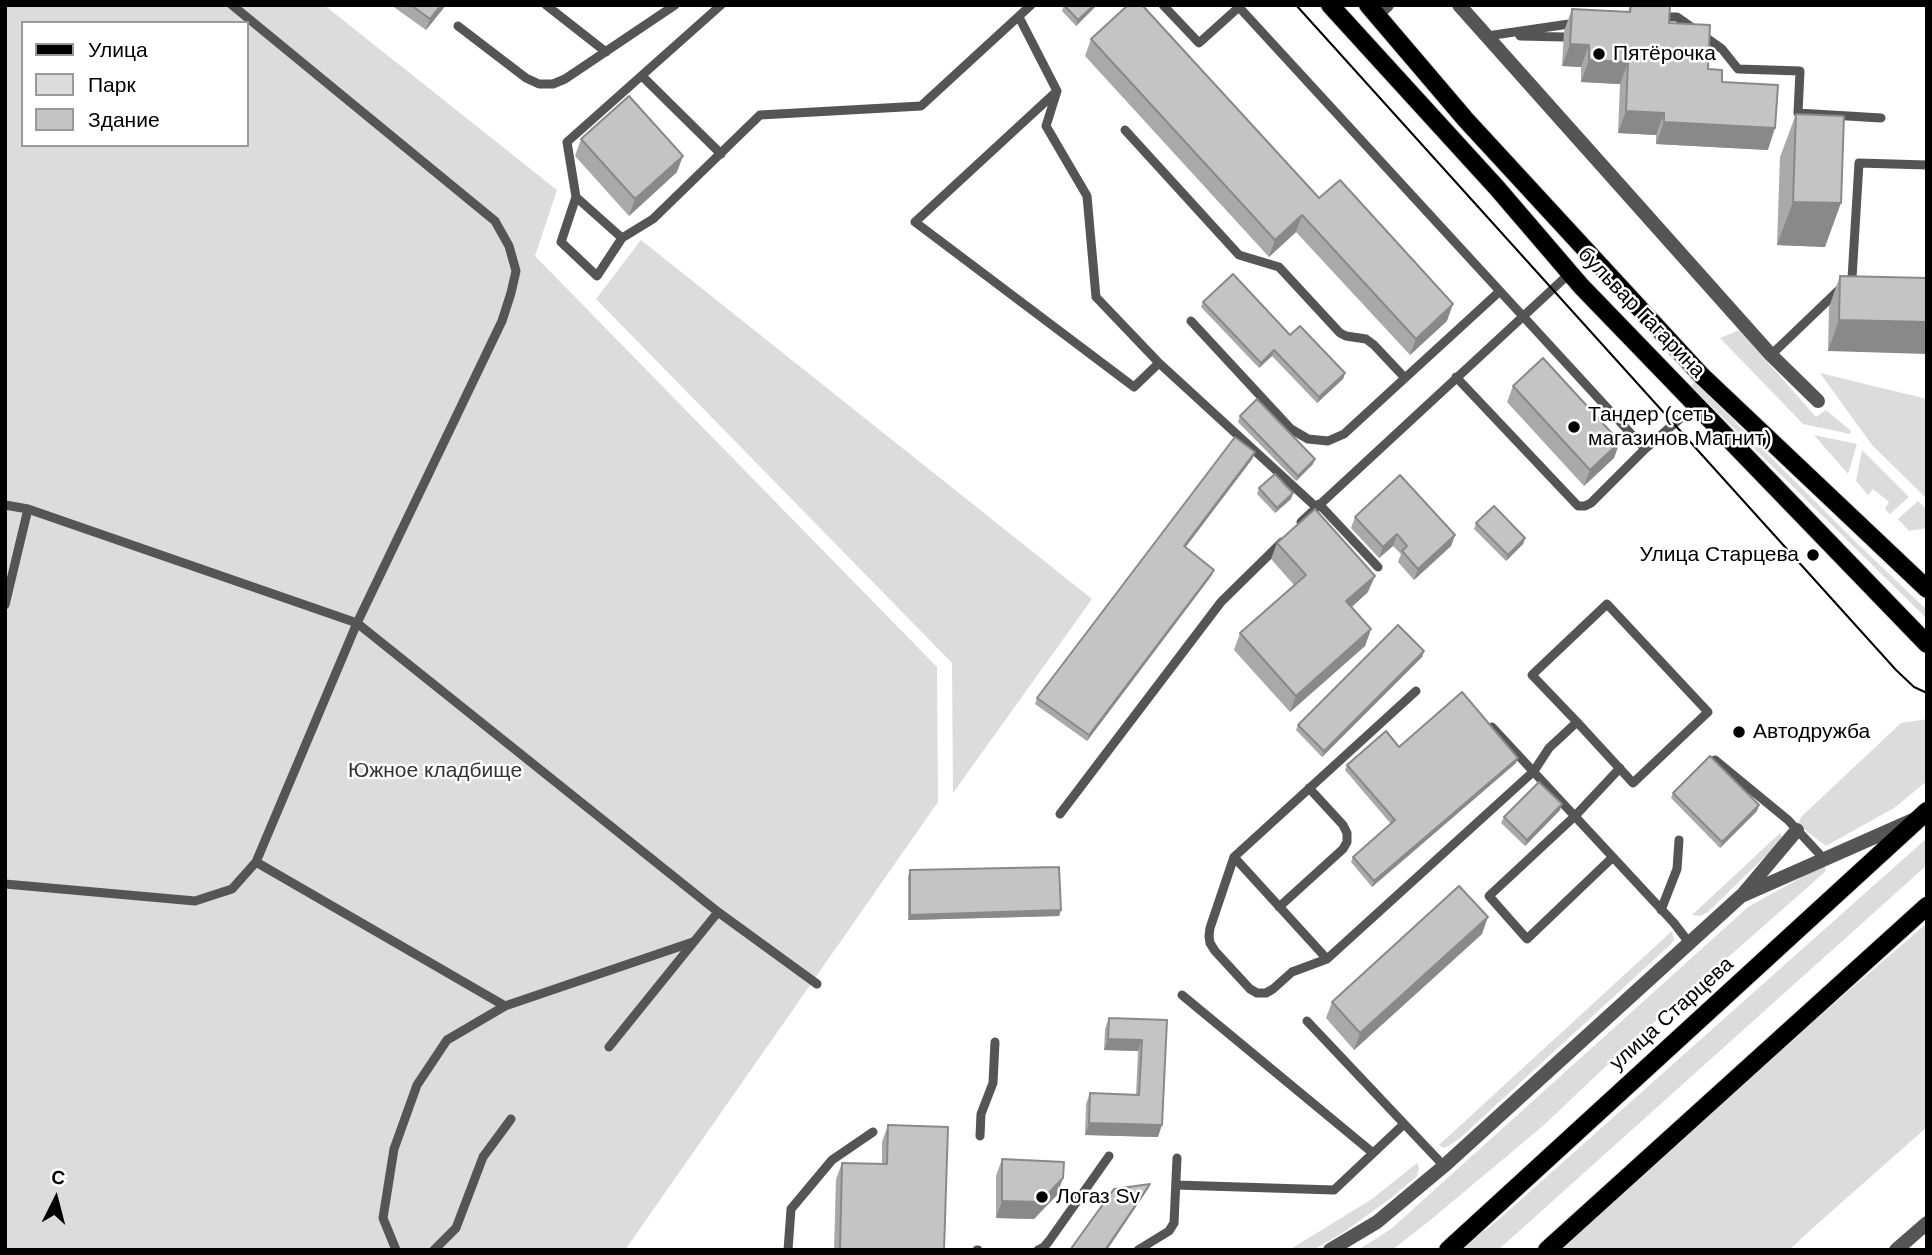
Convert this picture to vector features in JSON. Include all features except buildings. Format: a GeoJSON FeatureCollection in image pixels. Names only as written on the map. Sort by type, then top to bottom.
{"type":"FeatureCollection","features":[{"type":"Feature","properties":{"kind":"main road","name":"бульвар Гагарина"},"geometry":{"type":"LineString","coordinates":[[1330,5],[1497,188],[1570,273],[1927,644]]}},
{"type":"Feature","properties":{"kind":"main road","name":"бульвар Гагарина"},"geometry":{"type":"LineString","coordinates":[[1377,8],[1466,120],[1702,376],[1927,589]]}},
{"type":"Feature","properties":{"kind":"main road"},"geometry":{"type":"LineString","coordinates":[[1570,273],[1594,261]]}},
{"type":"Feature","properties":{"kind":"main road","name":"улица Старцева"},"geometry":{"type":"LineString","coordinates":[[1448,1250],[1924,814]]}},
{"type":"Feature","properties":{"kind":"main road"},"geometry":{"type":"LineString","coordinates":[[1547,1250],[1927,906]]}},
{"type":"Feature","properties":{"kind":"street"},"geometry":{"type":"LineString","coordinates":[[1459,5],[1492,36],[1771,355],[1818,401]]}},
{"type":"Feature","properties":{"kind":"street"},"geometry":{"type":"LineString","coordinates":[[1741,896],[1924,814]]}},
{"type":"Feature","properties":{"kind":"street"},"geometry":{"type":"LineString","coordinates":[[1330,1250],[1377,1222],[1444,1166],[1741,896],[1797,830]]}},
{"type":"Feature","properties":{"kind":"street"},"geometry":{"type":"LineString","coordinates":[[1896,1250],[1927,1223]]}},
{"type":"Feature","properties":{"kind":"lane"},"geometry":{"type":"LineString","coordinates":[[5,884],[195,901],[232,889],[256,862],[357,623],[502,321],[511,293],[516,271],[509,246],[495,221],[232,5]]}},
{"type":"Feature","properties":{"kind":"lane"},"geometry":{"type":"LineString","coordinates":[[546,5],[606,52]]}},
{"type":"Feature","properties":{"kind":"lane"},"geometry":{"type":"LineString","coordinates":[[458,26],[526,78],[539,84],[553,84],[565,79],[675,5]]}},
{"type":"Feature","properties":{"kind":"lane"},"geometry":{"type":"LineString","coordinates":[[721,5],[567,142],[576,197],[561,242],[597,276],[622,238],[653,219],[760,115],[921,106],[1031,5]]}},
{"type":"Feature","properties":{"kind":"lane"},"geometry":{"type":"LineString","coordinates":[[1163,5],[1199,43],[1238,6],[1645,449]]}},
{"type":"Feature","properties":{"kind":"lane"},"geometry":{"type":"LineString","coordinates":[[1650,16],[1677,17],[1722,49],[1738,69],[1800,71],[1798,113],[1881,118]]}},
{"type":"Feature","properties":{"kind":"lane"},"geometry":{"type":"LineString","coordinates":[[1019,17],[1058,91],[1046,126],[1087,196],[1096,297],[1159,362],[1318,506],[1378,567]]}},
{"type":"Feature","properties":{"kind":"lane"},"geometry":{"type":"LineString","coordinates":[[1492,36],[1585,21]]}},
{"type":"Feature","properties":{"kind":"lane"},"geometry":{"type":"LineString","coordinates":[[1492,36],[1564,37]]}},
{"type":"Feature","properties":{"kind":"lane"},"geometry":{"type":"LineString","coordinates":[[642,76],[720,154]]}},
{"type":"Feature","properties":{"kind":"lane"},"geometry":{"type":"LineString","coordinates":[[1058,91],[915,222],[1135,387],[1159,362]]}},
{"type":"Feature","properties":{"kind":"lane"},"geometry":{"type":"LineString","coordinates":[[1125,130],[1239,255],[1279,267],[1340,333],[1366,338],[1405,378]]}},
{"type":"Feature","properties":{"kind":"lane"},"geometry":{"type":"LineString","coordinates":[[1771,355],[1852,278],[1859,163],[1927,165]]}},
{"type":"Feature","properties":{"kind":"lane"},"geometry":{"type":"LineString","coordinates":[[576,197],[622,238]]}},
{"type":"Feature","properties":{"kind":"lane"},"geometry":{"type":"LineString","coordinates":[[1294,530],[1570,273]]}},
{"type":"Feature","properties":{"kind":"lane"},"geometry":{"type":"LineString","coordinates":[[1852,278],[1864,278]]}},
{"type":"Feature","properties":{"kind":"lane"},"geometry":{"type":"LineString","coordinates":[[1191,321],[1291,429],[1308,439],[1328,441],[1344,434],[1500,291]]}},
{"type":"Feature","properties":{"kind":"lane"},"geometry":{"type":"LineString","coordinates":[[1456,377],[1578,506],[1591,503],[1645,449],[1696,404]]}},
{"type":"Feature","properties":{"kind":"lane"},"geometry":{"type":"LineString","coordinates":[[5,505],[28,509],[357,623],[718,912],[817,984]]}},
{"type":"Feature","properties":{"kind":"lane"},"geometry":{"type":"LineString","coordinates":[[5,605],[28,509]]}},
{"type":"Feature","properties":{"kind":"lane"},"geometry":{"type":"LineString","coordinates":[[1060,814],[1221,602],[1285,538]]}},
{"type":"Feature","properties":{"kind":"lane"},"geometry":{"type":"LineString","coordinates":[[1606,604],[1708,712],[1633,783],[1577,723],[1532,674],[1606,604]]}},
{"type":"Feature","properties":{"kind":"lane"},"geometry":{"type":"LineString","coordinates":[[1416,691],[1234,857],[1209,936],[1210,943],[1250,989],[1257,993],[1266,993],[1292,972],[1327,959],[1534,771],[1549,748],[1577,723]]}},
{"type":"Feature","properties":{"kind":"lane"},"geometry":{"type":"LineString","coordinates":[[1492,727],[1674,923],[1690,944]]}},
{"type":"Feature","properties":{"kind":"lane"},"geometry":{"type":"LineString","coordinates":[[1715,760],[1788,820],[1824,859]]}},
{"type":"Feature","properties":{"kind":"lane"},"geometry":{"type":"LineString","coordinates":[[1612,857],[1527,939],[1489,896],[1575,816],[1620,768]]}},
{"type":"Feature","properties":{"kind":"lane"},"geometry":{"type":"LineString","coordinates":[[1279,907],[1343,849],[1347,842],[1343,825],[1309,788]]}},
{"type":"Feature","properties":{"kind":"lane"},"geometry":{"type":"LineString","coordinates":[[1661,910],[1677,869],[1679,840]]}},
{"type":"Feature","properties":{"kind":"lane"},"geometry":{"type":"LineString","coordinates":[[1234,857],[1327,959]]}},
{"type":"Feature","properties":{"kind":"lane"},"geometry":{"type":"LineString","coordinates":[[256,862],[505,1006]]}},
{"type":"Feature","properties":{"kind":"lane"},"geometry":{"type":"LineString","coordinates":[[609,1046],[718,912]]}},
{"type":"Feature","properties":{"kind":"lane"},"geometry":{"type":"LineString","coordinates":[[396,1250],[383,1218],[394,1149],[417,1085],[447,1040],[505,1006],[693,942]]}},
{"type":"Feature","properties":{"kind":"lane"},"geometry":{"type":"LineString","coordinates":[[1182,995],[1373,1153]]}},
{"type":"Feature","properties":{"kind":"lane"},"geometry":{"type":"LineString","coordinates":[[1307,1021],[1444,1166]]}},
{"type":"Feature","properties":{"kind":"lane"},"geometry":{"type":"LineString","coordinates":[[980,1136],[981,1114],[993,1083],[995,1042]]}},
{"type":"Feature","properties":{"kind":"lane"},"geometry":{"type":"LineString","coordinates":[[434,1250],[456,1228],[483,1157],[511,1119]]}},
{"type":"Feature","properties":{"kind":"lane"},"geometry":{"type":"LineString","coordinates":[[1176,1185],[1334,1190],[1404,1124]]}},
{"type":"Feature","properties":{"kind":"lane"},"geometry":{"type":"LineString","coordinates":[[788,1250],[790,1209],[832,1160],[873,1132]]}},
{"type":"Feature","properties":{"kind":"lane"},"geometry":{"type":"LineString","coordinates":[[1038,1250],[1049,1241],[1109,1156]]}},
{"type":"Feature","properties":{"kind":"lane"},"geometry":{"type":"LineString","coordinates":[[1138,1250],[1170,1231],[1174,1223],[1177,1158]]}},
{"type":"Feature","properties":{"kind":"green space","name":"Южное кладбище"},"geometry":{"type":"Polygon","coordinates":[[[5,5],[324,5],[557,190],[535,256],[937,667],[938,802],[625,1250],[5,1250],[5,5]]]}},
{"type":"Feature","properties":{"kind":"green space"},"geometry":{"type":"Polygon","coordinates":[[[641,240],[1092,599],[953,793],[952,663],[596,299],[641,240]]]}},
{"type":"Feature","properties":{"kind":"green space"},"geometry":{"type":"Polygon","coordinates":[[[1739,330],[1816,417],[1826,410],[1851,431],[1850,434],[1803,424],[1720,338],[1739,330]]]}},
{"type":"Feature","properties":{"kind":"green space"},"geometry":{"type":"Polygon","coordinates":[[[1820,373],[1927,399],[1927,499],[1872,445],[1820,373]]]}},
{"type":"Feature","properties":{"kind":"green space"},"geometry":{"type":"Polygon","coordinates":[[[1695,382],[1927,610],[1927,619],[1691,386],[1695,382]]]}},
{"type":"Feature","properties":{"kind":"green space"},"geometry":{"type":"Polygon","coordinates":[[[1814,435],[1857,444],[1848,474],[1814,435]]]}},
{"type":"Feature","properties":{"kind":"green space"},"geometry":{"type":"Polygon","coordinates":[[[1862,450],[1909,497],[1890,514],[1885,509],[1889,502],[1873,489],[1868,495],[1856,481],[1862,450]]]}},
{"type":"Feature","properties":{"kind":"green space"},"geometry":{"type":"Polygon","coordinates":[[[1918,501],[1927,510],[1927,528],[1909,531],[1898,519],[1918,501]]]}},
{"type":"Feature","properties":{"kind":"green space"},"geometry":{"type":"Polygon","coordinates":[[[1927,719],[1927,781],[1894,808],[1826,846],[1805,830],[1799,822],[1801,817],[1901,723],[1927,719]]]}},
{"type":"Feature","properties":{"kind":"green space"},"geometry":{"type":"Polygon","coordinates":[[[1780,833],[1782,838],[1779,843],[1708,912],[1700,916],[1692,915],[1780,833]]]}},
{"type":"Feature","properties":{"kind":"green space"},"geometry":{"type":"Polygon","coordinates":[[[1927,838],[1927,865],[1498,1250],[1460,1250],[1498,1220],[1927,838]]]}},
{"type":"Feature","properties":{"kind":"green space"},"geometry":{"type":"Polygon","coordinates":[[[1820,867],[1825,867],[1826,871],[1625,1048],[1544,1125],[1428,1222],[1392,1250],[1358,1250],[1391,1229],[1748,907],[1820,867]]]}},
{"type":"Feature","properties":{"kind":"green space"},"geometry":{"type":"Polygon","coordinates":[[[1927,923],[1927,1127],[1789,1250],[1561,1250],[1806,1028],[1927,923]]]}},
{"type":"Feature","properties":{"kind":"green space"},"geometry":{"type":"Polygon","coordinates":[[[1672,931],[1674,940],[1670,945],[1460,1138],[1443,1148],[1439,1145],[1672,931]]]}},
{"type":"Feature","properties":{"kind":"green space"},"geometry":{"type":"Polygon","coordinates":[[[1417,1163],[1417,1176],[1344,1232],[1313,1250],[1289,1250],[1372,1199],[1417,1163]]]}},
{"type":"Feature","properties":{"kind":"tram line"},"geometry":{"type":"LineString","coordinates":[[1296,5],[1896,670],[1914,687],[1927,693]]}},
{"type":"Feature","properties":{"kind":"place","name":"Пятёрочка"},"geometry":{"type":"Point","coordinates":[1599,54]}},
{"type":"Feature","properties":{"kind":"place","name":"Тандер (сеть магазинов Магнит)"},"geometry":{"type":"Point","coordinates":[1574,427]}},
{"type":"Feature","properties":{"kind":"place","name":"Улица Старцева"},"geometry":{"type":"Point","coordinates":[1813,555]}},
{"type":"Feature","properties":{"kind":"place","name":"Автодружба"},"geometry":{"type":"Point","coordinates":[1739,732]}},
{"type":"Feature","properties":{"kind":"place","name":"Логаз Sv"},"geometry":{"type":"Point","coordinates":[1042,1197]}}]}
